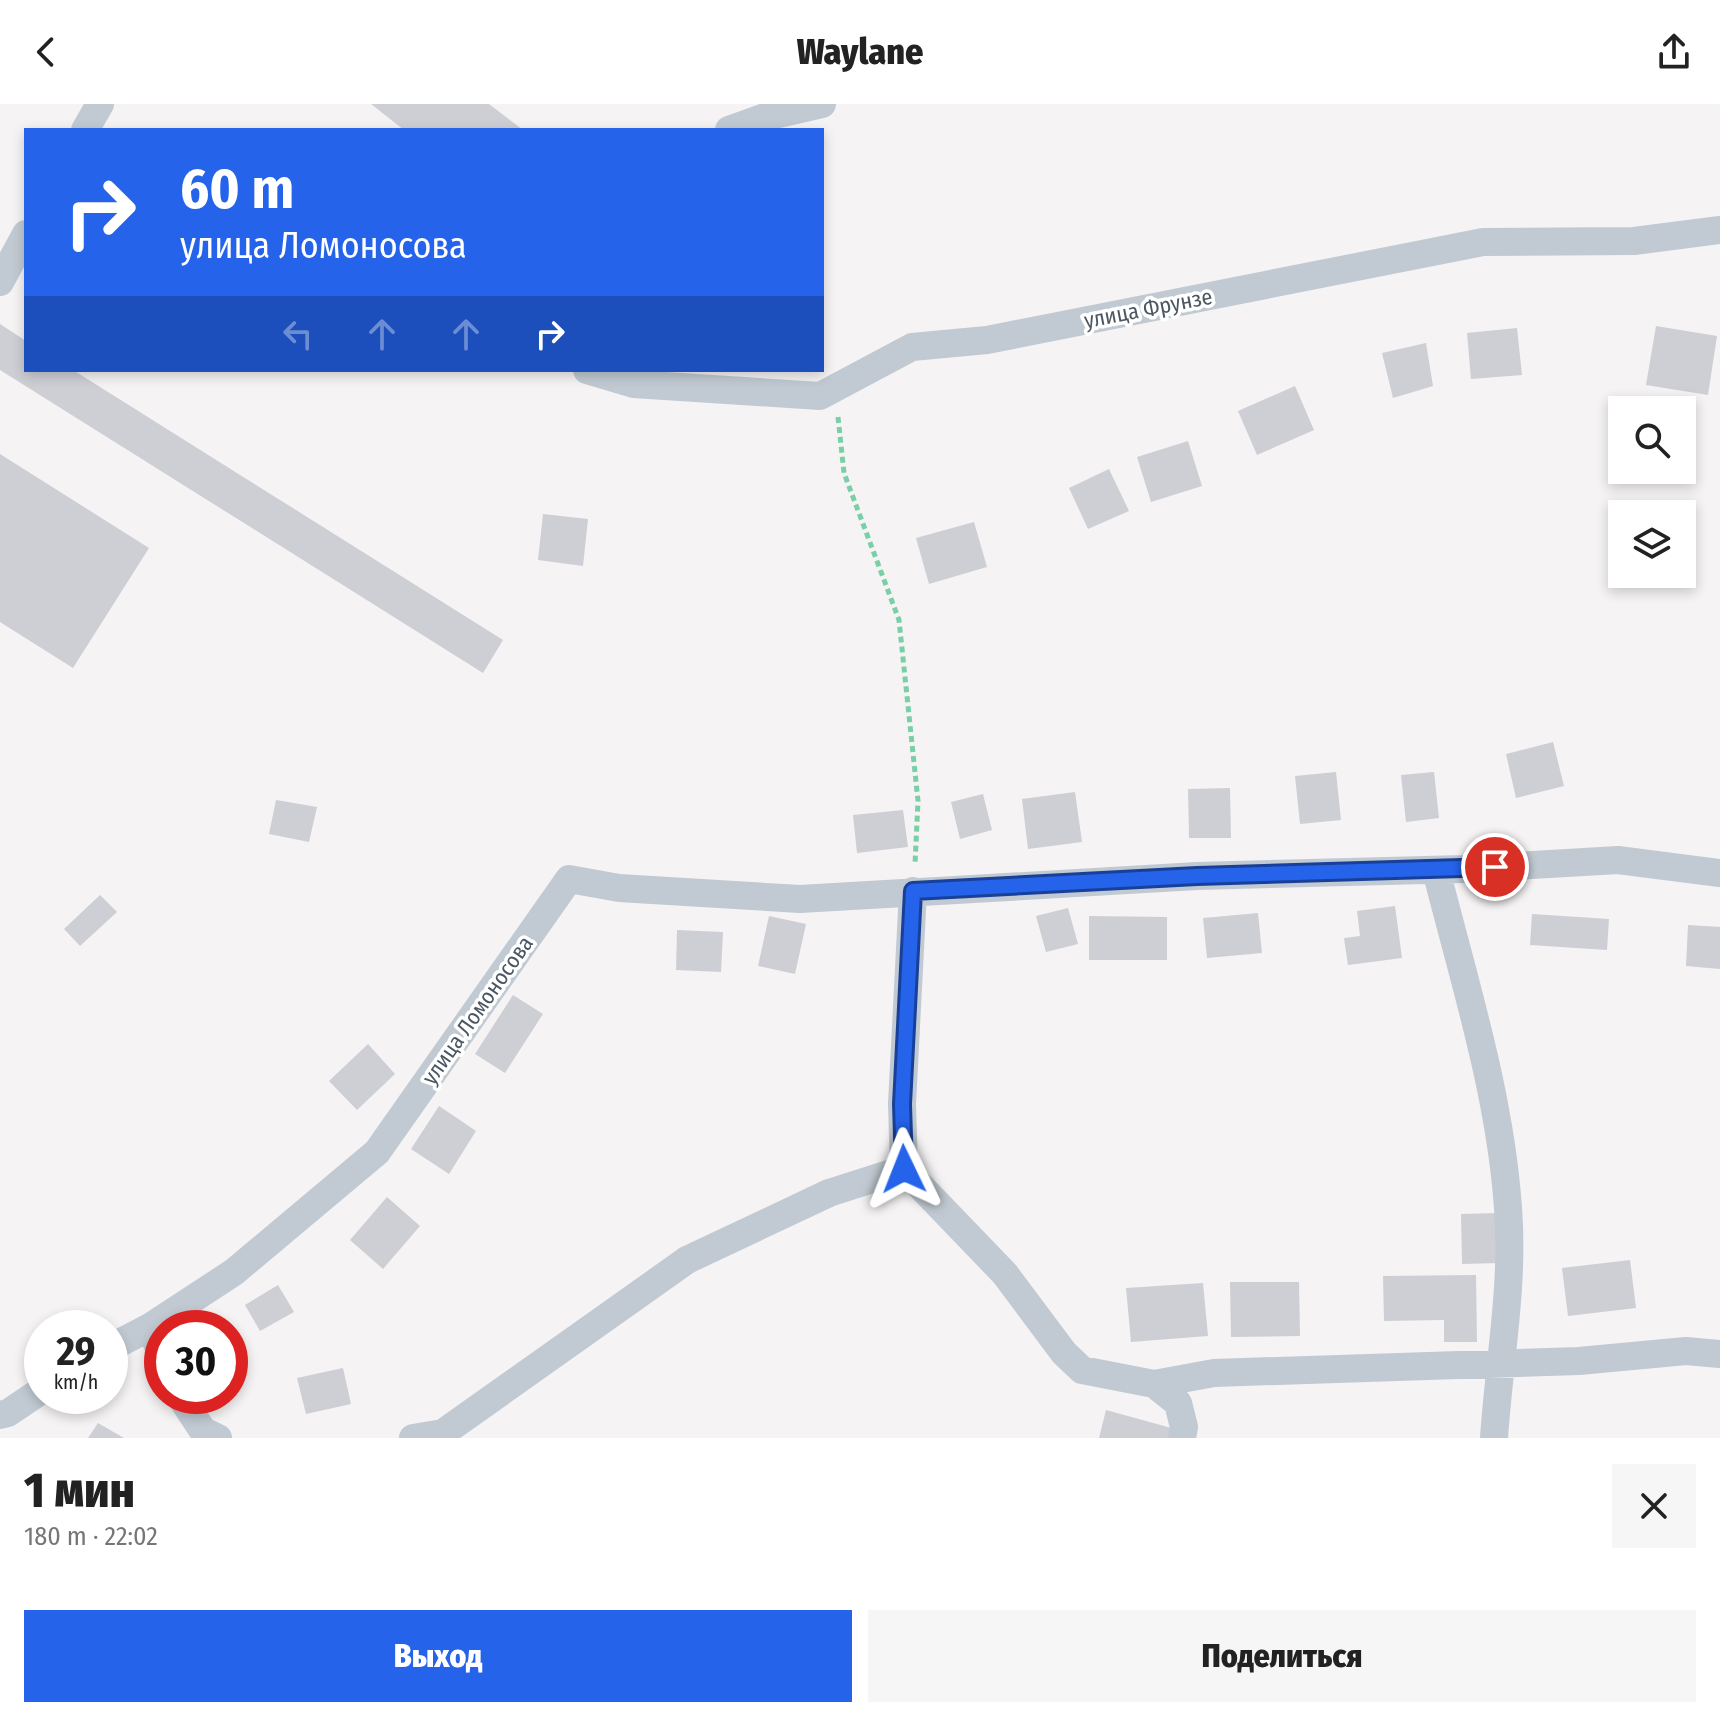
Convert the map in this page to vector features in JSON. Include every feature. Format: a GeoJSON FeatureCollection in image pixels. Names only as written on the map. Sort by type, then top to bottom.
{"type":"FeatureCollection","features":[{"type":"Feature","properties":{"kind":"street"},"geometry":{"type":"LineString","coordinates":[[86,128],[100,104]]}},
{"type":"Feature","properties":{"kind":"street"},"geometry":{"type":"LineString","coordinates":[[735,128],[765,117],[822,104]]}},
{"type":"Feature","properties":{"kind":"street","name":"улица Фрунзе"},"geometry":{"type":"LineString","coordinates":[[594,372],[634,384],[820,396],[912,347],[987,340],[1483,242],[1634,241],[1720,230]]}},
{"type":"Feature","properties":{"kind":"street"},"geometry":{"type":"LineString","coordinates":[[0,282],[24,238]]}},
{"type":"Feature","properties":{"kind":"street","name":"улица Ломоносова"},"geometry":{"type":"LineString","coordinates":[[176,1310],[234,1272],[377,1152],[569,879],[619,888],[800,899],[1197,876],[1436,870],[1618,860],[1720,873]]}},
{"type":"Feature","properties":{"kind":"street"},"geometry":{"type":"LineString","coordinates":[[1436,870],[1498,1122],[1508,1209],[1506,1313],[1494,1438]]}},
{"type":"Feature","properties":{"kind":"street"},"geometry":{"type":"LineString","coordinates":[[913,891],[902,1104],[904,1169],[1005,1274],[1064,1353],[1082,1370],[1154,1384],[1214,1373],[1579,1361],[1686,1351],[1720,1354]]}},
{"type":"Feature","properties":{"kind":"street"},"geometry":{"type":"LineString","coordinates":[[413,1438],[443,1433],[687,1260],[829,1193],[904,1169]]}},
{"type":"Feature","properties":{"kind":"street"},"geometry":{"type":"LineString","coordinates":[[1154,1384],[1178,1403],[1184,1427],[1182,1438]]}},
{"type":"Feature","properties":{"kind":"street"},"geometry":{"type":"LineString","coordinates":[[0,1415],[24,1402]]}},
{"type":"Feature","properties":{"kind":"street"},"geometry":{"type":"LineString","coordinates":[[192,1414],[203,1431],[218,1438]]}},
{"type":"Feature","properties":{"kind":"path"},"geometry":{"type":"LineString","coordinates":[[853,379],[838,418],[844,473],[899,620],[918,801],[913,891]]}},
{"type":"Feature","properties":{"kind":"building"},"geometry":{"type":"Polygon","coordinates":[[[371,104],[489,104],[520,128],[401,128],[371,104]]]}},
{"type":"Feature","properties":{"kind":"building"},"geometry":{"type":"Polygon","coordinates":[[[0,324],[24,340],[24,372],[76,372],[503,640],[483,673],[0,370],[0,324]]]}},
{"type":"Feature","properties":{"kind":"building"},"geometry":{"type":"Polygon","coordinates":[[[1656,326],[1717,336],[1708,395],[1646,385],[1656,326]]]}},
{"type":"Feature","properties":{"kind":"building"},"geometry":{"type":"Polygon","coordinates":[[[1517,328],[1522,375],[1471,379],[1467,333],[1517,328]]]}},
{"type":"Feature","properties":{"kind":"building"},"geometry":{"type":"Polygon","coordinates":[[[1426,343],[1433,386],[1393,398],[1382,353],[1426,343]]]}},
{"type":"Feature","properties":{"kind":"building"},"geometry":{"type":"Polygon","coordinates":[[[1295,386],[1314,430],[1257,455],[1238,411],[1295,386]]]}},
{"type":"Feature","properties":{"kind":"building"},"geometry":{"type":"Polygon","coordinates":[[[1188,441],[1202,486],[1151,502],[1137,457],[1188,441]]]}},
{"type":"Feature","properties":{"kind":"building"},"geometry":{"type":"Polygon","coordinates":[[[0,454],[149,548],[73,668],[0,622],[0,454]]]}},
{"type":"Feature","properties":{"kind":"building"},"geometry":{"type":"Polygon","coordinates":[[[1109,469],[1129,511],[1088,529],[1069,488],[1109,469]]]}},
{"type":"Feature","properties":{"kind":"building"},"geometry":{"type":"Polygon","coordinates":[[[543,514],[588,519],[583,566],[538,560],[543,514]]]}},
{"type":"Feature","properties":{"kind":"building"},"geometry":{"type":"Polygon","coordinates":[[[974,522],[987,567],[929,584],[916,538],[974,522]]]}},
{"type":"Feature","properties":{"kind":"building"},"geometry":{"type":"Polygon","coordinates":[[[1553,742],[1564,786],[1516,798],[1506,754],[1553,742]]]}},
{"type":"Feature","properties":{"kind":"building"},"geometry":{"type":"Polygon","coordinates":[[[1336,772],[1341,820],[1300,824],[1295,776],[1336,772]]]}},
{"type":"Feature","properties":{"kind":"building"},"geometry":{"type":"Polygon","coordinates":[[[1434,772],[1439,818],[1406,822],[1401,775],[1434,772]]]}},
{"type":"Feature","properties":{"kind":"building"},"geometry":{"type":"Polygon","coordinates":[[[1230,788],[1231,838],[1189,838],[1188,789],[1230,788]]]}},
{"type":"Feature","properties":{"kind":"building"},"geometry":{"type":"Polygon","coordinates":[[[1075,792],[1082,842],[1028,849],[1022,799],[1075,792]]]}},
{"type":"Feature","properties":{"kind":"building"},"geometry":{"type":"Polygon","coordinates":[[[983,794],[992,830],[960,839],[951,802],[983,794]]]}},
{"type":"Feature","properties":{"kind":"building"},"geometry":{"type":"Polygon","coordinates":[[[276,800],[317,807],[309,842],[269,834],[276,800]]]}},
{"type":"Feature","properties":{"kind":"building"},"geometry":{"type":"Polygon","coordinates":[[[903,810],[908,847],[857,853],[853,815],[903,810]]]}},
{"type":"Feature","properties":{"kind":"building"},"geometry":{"type":"Polygon","coordinates":[[[100,895],[117,912],[80,946],[64,929],[100,895]]]}},
{"type":"Feature","properties":{"kind":"building"},"geometry":{"type":"Polygon","coordinates":[[[1395,906],[1402,958],[1348,965],[1344,938],[1360,936],[1357,911],[1395,906]]]}},
{"type":"Feature","properties":{"kind":"building"},"geometry":{"type":"Polygon","coordinates":[[[1068,908],[1078,944],[1046,952],[1036,916],[1068,908]]]}},
{"type":"Feature","properties":{"kind":"building"},"geometry":{"type":"Polygon","coordinates":[[[1258,913],[1262,953],[1207,958],[1203,918],[1258,913]]]}},
{"type":"Feature","properties":{"kind":"building"},"geometry":{"type":"Polygon","coordinates":[[[1532,914],[1609,919],[1607,950],[1530,945],[1532,914]]]}},
{"type":"Feature","properties":{"kind":"building"},"geometry":{"type":"Polygon","coordinates":[[[769,916],[806,924],[795,974],[758,966],[769,916]]]}},
{"type":"Feature","properties":{"kind":"building"},"geometry":{"type":"Polygon","coordinates":[[[1089,916],[1167,917],[1167,960],[1089,960],[1089,916]]]}},
{"type":"Feature","properties":{"kind":"building"},"geometry":{"type":"Polygon","coordinates":[[[1688,925],[1720,927],[1720,969],[1686,966],[1688,925]]]}},
{"type":"Feature","properties":{"kind":"building"},"geometry":{"type":"Polygon","coordinates":[[[677,930],[723,932],[721,972],[676,970],[677,930]]]}},
{"type":"Feature","properties":{"kind":"building"},"geometry":{"type":"Polygon","coordinates":[[[513,995],[543,1014],[505,1073],[475,1054],[513,995]]]}},
{"type":"Feature","properties":{"kind":"building"},"geometry":{"type":"Polygon","coordinates":[[[368,1044],[395,1074],[357,1110],[329,1081],[368,1044]]]}},
{"type":"Feature","properties":{"kind":"building"},"geometry":{"type":"Polygon","coordinates":[[[439,1106],[476,1131],[449,1174],[411,1149],[439,1106]]]}},
{"type":"Feature","properties":{"kind":"building"},"geometry":{"type":"Polygon","coordinates":[[[387,1197],[420,1226],[383,1269],[350,1240],[387,1197]]]}},
{"type":"Feature","properties":{"kind":"building"},"geometry":{"type":"Polygon","coordinates":[[[1499,1213],[1500,1263],[1462,1264],[1461,1214],[1499,1213]]]}},
{"type":"Feature","properties":{"kind":"building"},"geometry":{"type":"Polygon","coordinates":[[[1630,1260],[1636,1308],[1568,1316],[1562,1268],[1630,1260]]]}},
{"type":"Feature","properties":{"kind":"building"},"geometry":{"type":"Polygon","coordinates":[[[1476,1275],[1477,1342],[1444,1342],[1444,1320],[1384,1321],[1383,1276],[1476,1275]]]}},
{"type":"Feature","properties":{"kind":"building"},"geometry":{"type":"Polygon","coordinates":[[[1230,1282],[1299,1282],[1300,1336],[1231,1337],[1230,1282]]]}},
{"type":"Feature","properties":{"kind":"building"},"geometry":{"type":"Polygon","coordinates":[[[1203,1283],[1208,1336],[1131,1342],[1126,1288],[1203,1283]]]}},
{"type":"Feature","properties":{"kind":"building"},"geometry":{"type":"Polygon","coordinates":[[[278,1285],[294,1312],[260,1331],[245,1305],[278,1285]]]}},
{"type":"Feature","properties":{"kind":"building"},"geometry":{"type":"Polygon","coordinates":[[[343,1368],[351,1404],[306,1414],[297,1378],[343,1368]]]}},
{"type":"Feature","properties":{"kind":"building"},"geometry":{"type":"Polygon","coordinates":[[[1106,1410],[1175,1429],[1172,1438],[1099,1438],[1106,1410]]]}},
{"type":"Feature","properties":{"kind":"building"},"geometry":{"type":"Polygon","coordinates":[[[98,1423],[124,1438],[88,1438],[98,1423]]]}},
{"type":"Feature","properties":{"kind":"route"},"geometry":{"type":"LineString","coordinates":[[904,1169],[902,1104],[913,891],[1197,876],[1495,867]]}}]}
